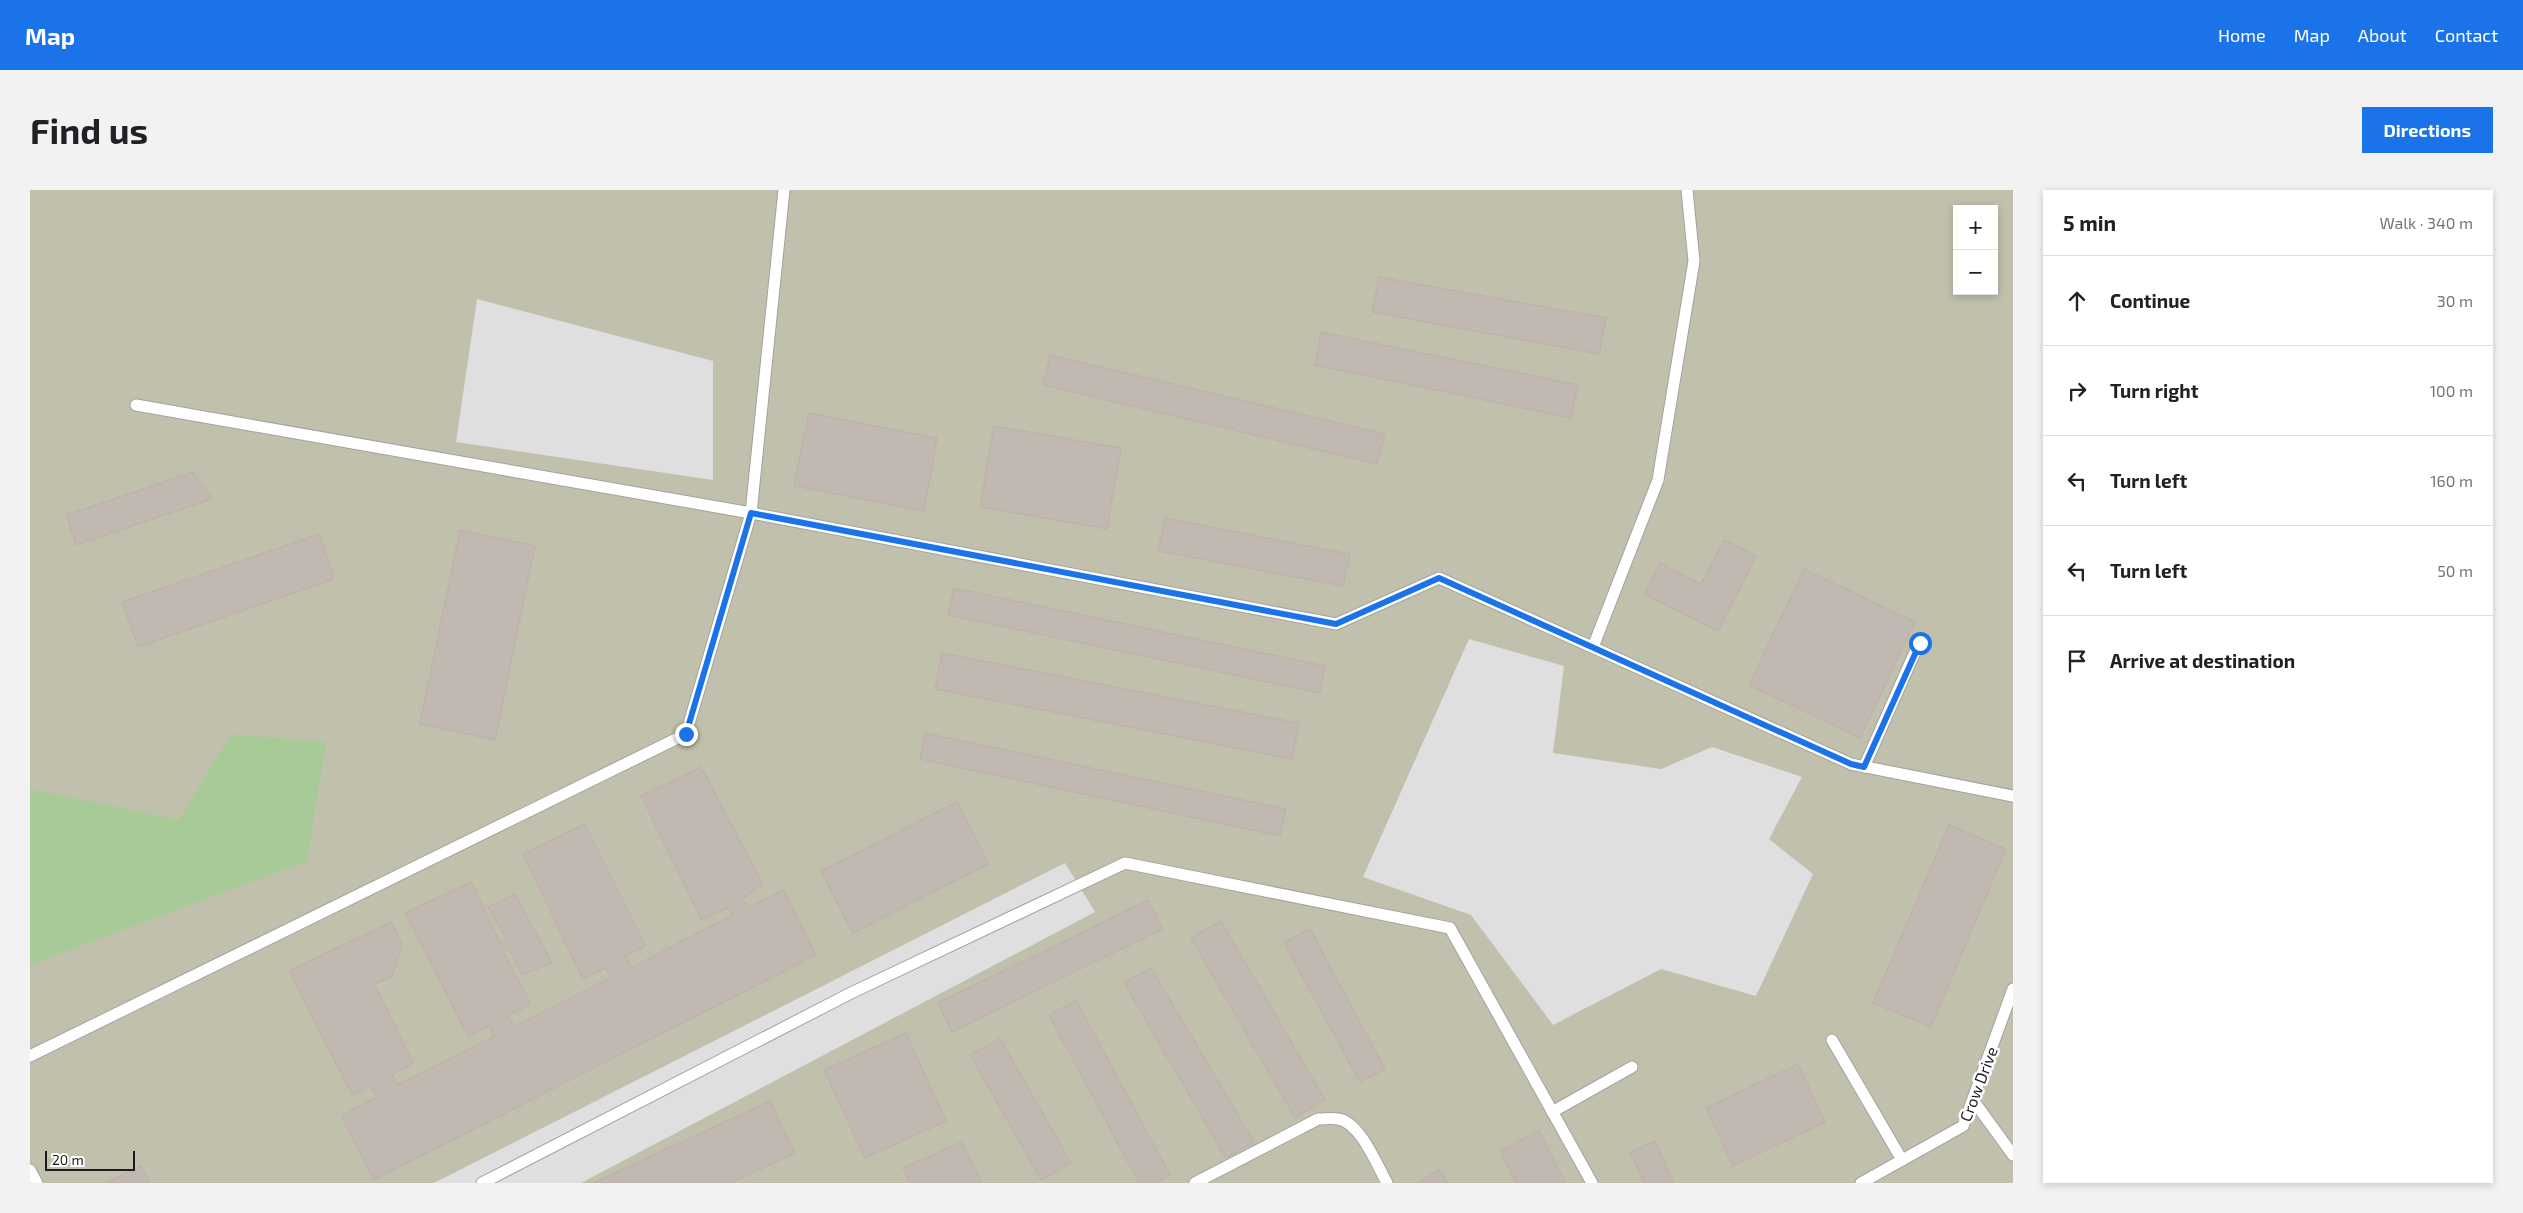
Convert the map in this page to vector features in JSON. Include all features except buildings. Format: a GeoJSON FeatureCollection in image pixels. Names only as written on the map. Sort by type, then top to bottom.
{"type":"FeatureCollection","features":[{"type":"Feature","properties":{"kind":"lane"},"geometry":{"type":"LineString","coordinates":[[30,1056],[686,734],[751,513],[784,190]]}},
{"type":"Feature","properties":{"kind":"lane"},"geometry":{"type":"LineString","coordinates":[[1593,647],[1658,480],[1694,261],[1687,190]]}},
{"type":"Feature","properties":{"kind":"lane"},"geometry":{"type":"LineString","coordinates":[[136,405],[751,513],[1336,624],[1439,578],[1851,764],[2013,796]]}},
{"type":"Feature","properties":{"kind":"lane"},"geometry":{"type":"LineString","coordinates":[[1864,767],[1920,643]]}},
{"type":"Feature","properties":{"kind":"lane"},"geometry":{"type":"LineString","coordinates":[[482,1183],[553,1144],[851,993],[1125,863],[1450,928],[1592,1183]]}},
{"type":"Feature","properties":{"kind":"lane","name":"Crow Drive"},"geometry":{"type":"LineString","coordinates":[[1861,1183],[1963,1126],[2013,989]]}},
{"type":"Feature","properties":{"kind":"lane"},"geometry":{"type":"LineString","coordinates":[[1832,1040],[1902,1160]]}},
{"type":"Feature","properties":{"kind":"lane"},"geometry":{"type":"LineString","coordinates":[[1552,1112],[1632,1067]]}},
{"type":"Feature","properties":{"kind":"lane"},"geometry":{"type":"LineString","coordinates":[[1972,1100],[2013,1155]]}},
{"type":"Feature","properties":{"kind":"lane"},"geometry":{"type":"LineString","coordinates":[[1196,1183],[1318,1119],[1340,1119],[1359,1133],[1388,1183]]}},
{"type":"Feature","properties":{"kind":"lane"},"geometry":{"type":"LineString","coordinates":[[30,1170],[37,1183]]}},
{"type":"Feature","properties":{"kind":"shaded area"},"geometry":{"type":"Polygon","coordinates":[[[30,190],[2013,190],[2013,1183],[30,1183],[30,190]]]}},
{"type":"Feature","properties":{"kind":"shaded area"},"geometry":{"type":"Polygon","coordinates":[[[477,299],[713,361],[713,480],[456,442],[477,299]]]}},
{"type":"Feature","properties":{"kind":"shaded area"},"geometry":{"type":"Polygon","coordinates":[[[1469,639],[1564,666],[1553,753],[1661,769],[1712,747],[1802,777],[1769,839],[1813,874],[1756,996],[1661,969],[1553,1025],[1471,915],[1363,877],[1469,639]]]}},
{"type":"Feature","properties":{"kind":"shaded area"},"geometry":{"type":"Polygon","coordinates":[[[1065,863],[1095,912],[581,1183],[434,1183],[1065,863]]]}},
{"type":"Feature","properties":{"kind":"green space"},"geometry":{"type":"Polygon","coordinates":[[[231,734],[326,742],[307,861],[30,965],[30,789],[179,820],[231,734]]]}},
{"type":"Feature","properties":{"kind":"route"},"geometry":{"type":"LineString","coordinates":[[686,734],[751,513],[1336,624],[1439,578],[1851,764],[1864,767],[1920,643]]}}]}
